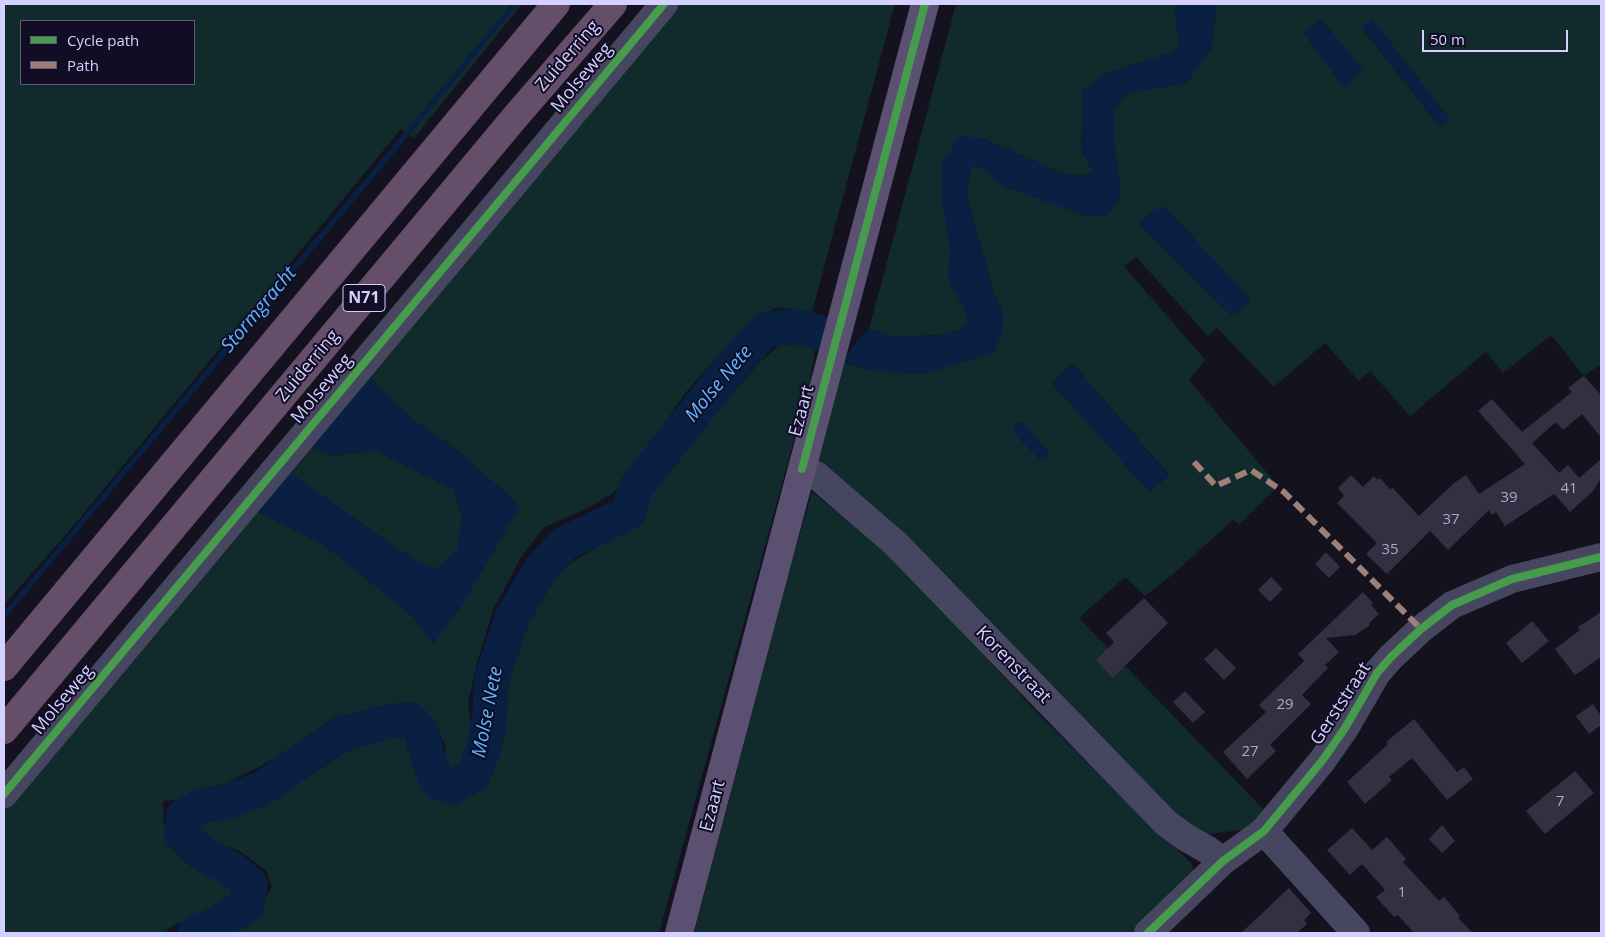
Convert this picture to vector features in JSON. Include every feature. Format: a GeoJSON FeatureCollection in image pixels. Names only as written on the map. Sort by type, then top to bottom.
{"type":"FeatureCollection","features":[{"type":"Feature","properties":{"kind":"highway","name":"N71"},"geometry":{"type":"LineString","coordinates":[[4,667],[556,4]]}},
{"type":"Feature","properties":{"kind":"highway","name":"Zuiderring"},"geometry":{"type":"LineString","coordinates":[[4,730],[516,116],[614,4]]}},
{"type":"Feature","properties":{"kind":"main road","name":"Ezaart"},"geometry":{"type":"LineString","coordinates":[[679,933],[925,4]]}},
{"type":"Feature","properties":{"kind":"street","name":"Molseweg"},"geometry":{"type":"LineString","coordinates":[[4,794],[664,4]]}},
{"type":"Feature","properties":{"kind":"street","name":"Korenstraat"},"geometry":{"type":"LineString","coordinates":[[802,469],[816,475],[896,544],[1166,823],[1223,861]]}},
{"type":"Feature","properties":{"kind":"street","name":"Gerststraat"},"geometry":{"type":"LineString","coordinates":[[1148,933],[1223,861],[1264,831],[1322,761],[1345,728],[1377,673],[1421,629],[1452,605],[1512,579],[1601,557]]}},
{"type":"Feature","properties":{"kind":"street"},"geometry":{"type":"LineString","coordinates":[[1264,831],[1356,933]]}},
{"type":"Feature","properties":{"kind":"green space"},"geometry":{"type":"Polygon","coordinates":[[[4,4],[522,4],[414,138],[401,129],[70,530],[4,605],[4,4]]]}},
{"type":"Feature","properties":{"kind":"green space"},"geometry":{"type":"Polygon","coordinates":[[[679,4],[895,4],[812,312],[778,307],[752,320],[686,392],[629,476],[613,493],[586,509],[543,528],[520,559],[493,610],[477,663],[468,703],[472,731],[464,759],[456,771],[451,773],[443,762],[446,748],[434,719],[422,712],[402,708],[378,707],[331,721],[304,742],[224,784],[184,799],[163,801],[164,823],[169,845],[210,874],[233,885],[236,892],[225,903],[201,916],[174,925],[164,933],[4,933],[4,805],[254,510],[324,545],[414,617],[433,643],[520,506],[456,449],[416,422],[389,398],[366,372],[582,122],[679,4]]]}},
{"type":"Feature","properties":{"kind":"green space"},"geometry":{"type":"Polygon","coordinates":[[[956,4],[1176,4],[1175,14],[1179,41],[1174,52],[1105,74],[1083,90],[1081,150],[1093,172],[1084,176],[1062,173],[982,138],[942,164],[942,199],[951,251],[948,273],[953,288],[969,319],[962,329],[941,335],[896,337],[869,329],[956,4]]]}},
{"type":"Feature","properties":{"kind":"green space"},"geometry":{"type":"Polygon","coordinates":[[[1217,4],[1601,4],[1601,364],[1584,376],[1551,335],[1503,373],[1486,352],[1410,416],[1370,371],[1359,381],[1325,343],[1274,387],[1217,328],[1208,336],[1136,257],[1124,266],[1205,360],[1189,380],[1278,486],[1239,525],[1233,520],[1172,575],[1145,596],[1125,577],[1079,618],[1266,812],[1246,829],[1211,834],[1194,831],[1176,821],[816,460],[844,363],[872,371],[994,353],[1003,327],[1003,314],[994,294],[966,192],[972,164],[986,170],[1003,186],[1088,216],[1118,203],[1120,188],[1114,141],[1114,112],[1126,94],[1150,88],[1211,49],[1217,4]],[[1362,28],[1440,127],[1441,127],[1449,119],[1362,28]],[[1164,207],[1140,224],[1250,299],[1164,207]],[[1073,364],[1052,383],[1150,492],[1169,475],[1073,364]]]}},
{"type":"Feature","properties":{"kind":"green space"},"geometry":{"type":"Polygon","coordinates":[[[802,336],[817,341],[809,385],[659,933],[218,933],[252,909],[266,897],[272,887],[266,871],[241,852],[203,837],[198,824],[200,815],[206,812],[220,813],[250,803],[281,787],[317,762],[319,770],[346,752],[392,737],[409,737],[428,784],[448,797],[474,788],[483,775],[501,732],[498,708],[507,666],[528,615],[557,571],[633,523],[658,484],[704,424],[760,362],[785,340],[802,336]]]}},
{"type":"Feature","properties":{"kind":"green space"},"geometry":{"type":"Polygon","coordinates":[[[307,445],[334,456],[374,450],[453,489],[462,515],[458,549],[437,569],[411,558],[287,471],[307,445]]]}},
{"type":"Feature","properties":{"kind":"green space"},"geometry":{"type":"Polygon","coordinates":[[[812,492],[886,549],[1042,718],[1191,863],[1196,878],[1137,933],[694,933],[793,557],[812,492]]]}},
{"type":"Feature","properties":{"kind":"water"},"geometry":{"type":"Polygon","coordinates":[[[1176,4],[1217,4],[1211,49],[1187,83],[1126,94],[1114,112],[1114,141],[1120,188],[1118,203],[1106,216],[1088,216],[1002,186],[986,170],[972,165],[966,192],[994,294],[1003,314],[1003,327],[994,353],[923,374],[872,371],[844,363],[854,344],[869,329],[896,337],[941,335],[962,329],[969,319],[953,288],[948,273],[951,251],[942,199],[942,164],[959,136],[982,138],[1062,173],[1084,176],[1093,172],[1081,150],[1083,90],[1105,74],[1174,52],[1179,41],[1175,14],[1176,4]]]}},
{"type":"Feature","properties":{"kind":"water"},"geometry":{"type":"Polygon","coordinates":[[[1372,18],[1450,119],[1440,127],[1362,27],[1372,18]]]}},
{"type":"Feature","properties":{"kind":"water"},"geometry":{"type":"Polygon","coordinates":[[[1321,19],[1364,70],[1344,88],[1303,33],[1321,19]]]}},
{"type":"Feature","properties":{"kind":"water"},"geometry":{"type":"Polygon","coordinates":[[[1164,206],[1251,299],[1240,312],[1231,315],[1139,224],[1154,210],[1164,206]]]}},
{"type":"Feature","properties":{"kind":"water"},"geometry":{"type":"Polygon","coordinates":[[[1073,364],[1169,476],[1149,492],[1052,383],[1073,364]]]}},
{"type":"Feature","properties":{"kind":"water"},"geometry":{"type":"Polygon","coordinates":[[[366,372],[389,398],[416,422],[456,449],[520,506],[463,604],[433,644],[414,617],[324,545],[254,510],[287,471],[411,558],[437,569],[457,549],[462,515],[453,489],[374,450],[334,456],[307,445],[366,372]]]}},
{"type":"Feature","properties":{"kind":"water"},"geometry":{"type":"Polygon","coordinates":[[[1017,422],[1023,423],[1049,452],[1047,457],[1040,460],[1014,434],[1013,428],[1017,422]]]}},
{"type":"Feature","properties":{"kind":"building"},"geometry":{"type":"Polygon","coordinates":[[[1584,376],[1601,395],[1601,437],[1582,414],[1563,430],[1556,422],[1532,443],[1559,473],[1568,465],[1579,478],[1601,459],[1601,479],[1592,492],[1570,512],[1554,494],[1505,526],[1496,512],[1492,515],[1489,510],[1448,550],[1430,531],[1387,574],[1366,554],[1377,543],[1337,503],[1344,496],[1338,488],[1351,475],[1363,487],[1374,476],[1378,480],[1380,478],[1390,489],[1393,488],[1419,516],[1454,483],[1466,475],[1479,494],[1525,464],[1478,411],[1492,399],[1522,432],[1572,392],[1568,388],[1584,376]]]}},
{"type":"Feature","properties":{"kind":"building"},"geometry":{"type":"Polygon","coordinates":[[[1326,552],[1340,567],[1329,578],[1315,564],[1326,552]]]}},
{"type":"Feature","properties":{"kind":"building"},"geometry":{"type":"Polygon","coordinates":[[[1271,577],[1283,589],[1270,602],[1258,590],[1271,577]]]}},
{"type":"Feature","properties":{"kind":"building"},"geometry":{"type":"Polygon","coordinates":[[[1363,592],[1373,603],[1371,605],[1379,614],[1370,622],[1369,626],[1355,635],[1326,638],[1339,652],[1325,665],[1328,668],[1302,695],[1311,704],[1270,745],[1276,751],[1247,779],[1223,752],[1266,712],[1259,705],[1304,661],[1298,654],[1363,592]]]}},
{"type":"Feature","properties":{"kind":"building"},"geometry":{"type":"Polygon","coordinates":[[[1144,598],[1168,623],[1113,678],[1096,660],[1114,642],[1106,633],[1144,598]]]}},
{"type":"Feature","properties":{"kind":"building"},"geometry":{"type":"Polygon","coordinates":[[[1601,612],[1601,657],[1575,675],[1555,649],[1580,630],[1578,627],[1601,612]]]}},
{"type":"Feature","properties":{"kind":"building"},"geometry":{"type":"Polygon","coordinates":[[[1532,621],[1549,641],[1522,663],[1506,643],[1532,621]]]}},
{"type":"Feature","properties":{"kind":"building"},"geometry":{"type":"Polygon","coordinates":[[[1216,648],[1236,668],[1224,680],[1204,659],[1216,648]]]}},
{"type":"Feature","properties":{"kind":"building"},"geometry":{"type":"Polygon","coordinates":[[[1185,691],[1205,712],[1193,723],[1173,702],[1185,691]]]}},
{"type":"Feature","properties":{"kind":"building"},"geometry":{"type":"Polygon","coordinates":[[[1593,704],[1601,716],[1601,725],[1589,734],[1576,716],[1593,704]]]}},
{"type":"Feature","properties":{"kind":"building"},"geometry":{"type":"Polygon","coordinates":[[[1414,719],[1457,772],[1464,767],[1473,779],[1447,800],[1412,758],[1389,777],[1392,780],[1365,804],[1347,782],[1388,744],[1386,742],[1414,719]]]}},
{"type":"Feature","properties":{"kind":"building"},"geometry":{"type":"Polygon","coordinates":[[[1575,771],[1594,793],[1545,834],[1526,811],[1575,771]]]}},
{"type":"Feature","properties":{"kind":"building"},"geometry":{"type":"Polygon","coordinates":[[[1442,825],[1455,841],[1442,853],[1429,839],[1442,825]]]}},
{"type":"Feature","properties":{"kind":"building"},"geometry":{"type":"Polygon","coordinates":[[[1352,828],[1372,850],[1387,837],[1406,859],[1403,862],[1439,901],[1444,897],[1460,916],[1458,918],[1473,933],[1414,933],[1398,915],[1394,917],[1376,897],[1385,890],[1362,864],[1350,875],[1327,850],[1352,828]]]}},
{"type":"Feature","properties":{"kind":"building"},"geometry":{"type":"Polygon","coordinates":[[[1289,888],[1311,913],[1304,920],[1307,924],[1297,933],[1241,933],[1289,888]]]}},
{"type":"Feature","properties":{"kind":"waterway","name":"Stormgracht"},"geometry":{"type":"LineString","coordinates":[[4,616],[515,4]]}},
{"type":"Feature","properties":{"kind":"waterway","name":"Molse Nete"},"geometry":{"type":"LineString","coordinates":[[195,933],[211,927],[246,906],[250,884],[232,869],[204,855],[182,835],[184,816],[200,806],[226,802],[261,789],[340,734],[391,721],[411,720],[421,731],[427,756],[437,781],[452,787],[474,774],[483,750],[489,723],[492,678],[512,618],[541,569],[565,543],[628,513],[637,486],[732,366],[766,329],[800,327],[820,333]]}},
{"type":"Feature","properties":{"kind":"marked path"},"geometry":{"type":"LineString","coordinates":[[1194,462],[1216,486],[1251,470],[1284,492],[1421,629]]}},
{"type":"Feature","properties":{"kind":"cycle path"},"geometry":{"type":"LineString","coordinates":[[4,794],[664,4]]}},
{"type":"Feature","properties":{"kind":"cycle path"},"geometry":{"type":"LineString","coordinates":[[802,469],[925,4]]}},
{"type":"Feature","properties":{"kind":"cycle path"},"geometry":{"type":"LineString","coordinates":[[1148,933],[1223,861],[1264,831],[1322,761],[1345,728],[1377,673],[1421,629],[1452,605],[1512,579],[1601,557]]}}]}
